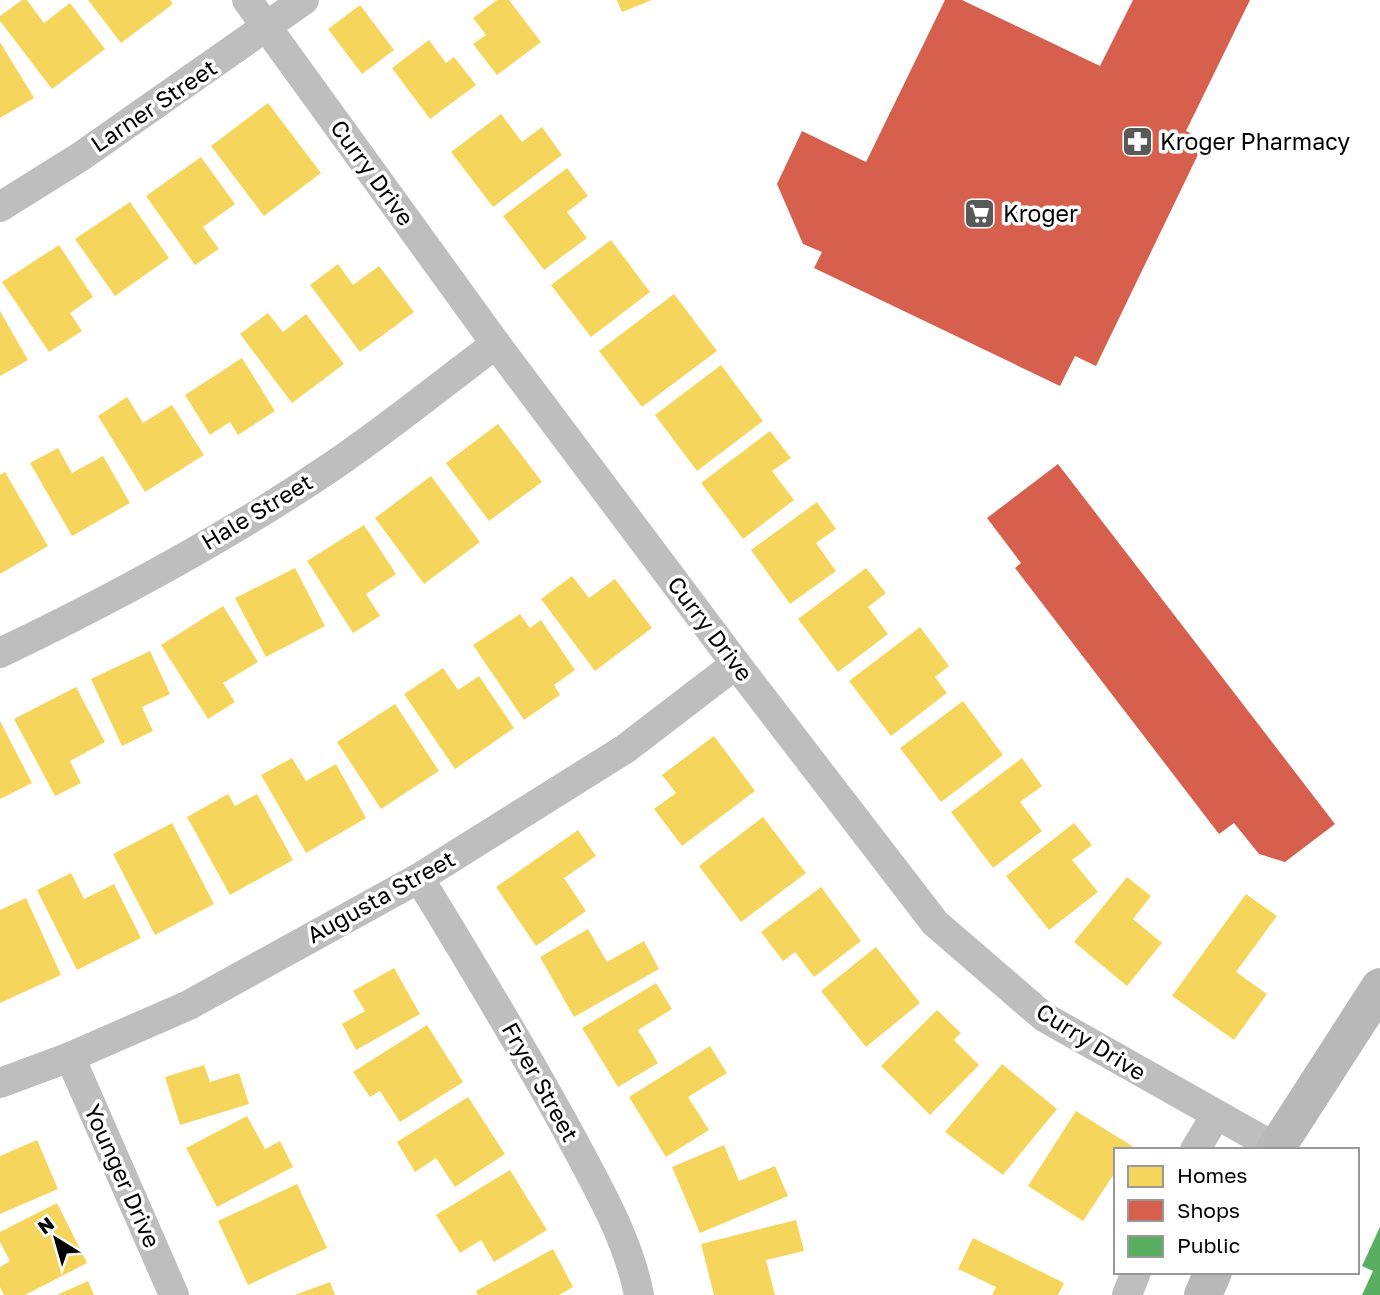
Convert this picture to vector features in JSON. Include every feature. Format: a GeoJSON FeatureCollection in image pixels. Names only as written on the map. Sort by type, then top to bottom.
{"type":"FeatureCollection","features":[{"type":"Feature","properties":{"kind":"main road"},"geometry":{"type":"LineString","coordinates":[[1277,1148],[1380,987]]}},
{"type":"Feature","properties":{"kind":"main road"},"geometry":{"type":"LineString","coordinates":[[1203,1295],[1212,1274]]}},
{"type":"Feature","properties":{"kind":"street","name":"Curry Drive"},"geometry":{"type":"LineString","coordinates":[[247,0],[496,344],[935,923],[1044,1017],[1274,1148]]}},
{"type":"Feature","properties":{"kind":"street","name":"Larner Street"},"geometry":{"type":"LineString","coordinates":[[0,207],[79,157],[304,0]]}},
{"type":"Feature","properties":{"kind":"street","name":"Hale Street"},"geometry":{"type":"LineString","coordinates":[[0,653],[107,601],[279,499],[334,464],[496,344]]}},
{"type":"Feature","properties":{"kind":"street","name":"Augusta Street"},"geometry":{"type":"LineString","coordinates":[[0,1083],[70,1057],[189,1005],[419,878],[625,749],[736,664]]}},
{"type":"Feature","properties":{"kind":"street","name":"Fryer Street"},"geometry":{"type":"LineString","coordinates":[[419,878],[522,1047],[598,1187],[634,1266],[639,1295]]}},
{"type":"Feature","properties":{"kind":"street","name":"Younger Drive"},"geometry":{"type":"LineString","coordinates":[[70,1057],[174,1295]]}},
{"type":"Feature","properties":{"kind":"street"},"geometry":{"type":"LineString","coordinates":[[1196,1148],[1216,1115]]}},
{"type":"Feature","properties":{"kind":"street"},"geometry":{"type":"LineString","coordinates":[[1127,1295],[1135,1274]]}},
{"type":"Feature","properties":{"kind":"building: Homes"},"geometry":{"type":"Polygon","coordinates":[[[22,0],[27,0],[44,23],[70,3],[105,49],[52,89],[0,21],[0,16],[22,0]]]}},
{"type":"Feature","properties":{"kind":"building: Homes"},"geometry":{"type":"Polygon","coordinates":[[[88,0],[170,0],[173,4],[121,43],[88,0]]]}},
{"type":"Feature","properties":{"kind":"building: Homes"},"geometry":{"type":"Polygon","coordinates":[[[497,0],[509,0],[541,42],[497,75],[473,44],[486,35],[473,18],[497,0]]]}},
{"type":"Feature","properties":{"kind":"building: Homes"},"geometry":{"type":"Polygon","coordinates":[[[617,0],[652,0],[622,12],[617,0]]]}},
{"type":"Feature","properties":{"kind":"building: Homes"},"geometry":{"type":"Polygon","coordinates":[[[360,5],[394,50],[362,74],[328,29],[360,5]]]}},
{"type":"Feature","properties":{"kind":"building: Homes"},"geometry":{"type":"Polygon","coordinates":[[[429,40],[446,63],[454,57],[476,85],[430,119],[392,68],[429,40]]]}},
{"type":"Feature","properties":{"kind":"building: Homes"},"geometry":{"type":"Polygon","coordinates":[[[0,42],[34,98],[0,118],[0,42]]]}},
{"type":"Feature","properties":{"kind":"building: Homes"},"geometry":{"type":"Polygon","coordinates":[[[268,103],[321,173],[264,216],[211,146],[268,103]]]}},
{"type":"Feature","properties":{"kind":"building: Homes"},"geometry":{"type":"Polygon","coordinates":[[[501,114],[522,142],[542,127],[562,155],[493,207],[451,152],[501,114]]]}},
{"type":"Feature","properties":{"kind":"building: Homes"},"geometry":{"type":"Polygon","coordinates":[[[201,157],[235,204],[203,227],[219,249],[195,265],[146,196],[201,157]]]}},
{"type":"Feature","properties":{"kind":"building: Homes"},"geometry":{"type":"Polygon","coordinates":[[[567,168],[588,196],[567,212],[587,238],[544,270],[503,216],[567,168]]]}},
{"type":"Feature","properties":{"kind":"building: Homes"},"geometry":{"type":"Polygon","coordinates":[[[130,202],[169,258],[115,296],[75,239],[130,202]]]}},
{"type":"Feature","properties":{"kind":"building: Homes"},"geometry":{"type":"Polygon","coordinates":[[[611,240],[650,292],[591,337],[551,285],[611,240]]]}},
{"type":"Feature","properties":{"kind":"building: Homes"},"geometry":{"type":"Polygon","coordinates":[[[59,245],[93,297],[70,313],[82,331],[49,352],[2,282],[59,245]]]}},
{"type":"Feature","properties":{"kind":"building: Homes"},"geometry":{"type":"Polygon","coordinates":[[[338,264],[353,285],[379,266],[414,312],[360,352],[310,285],[338,264]]]}},
{"type":"Feature","properties":{"kind":"building: Homes"},"geometry":{"type":"Polygon","coordinates":[[[674,294],[717,351],[642,407],[599,351],[674,294]]]}},
{"type":"Feature","properties":{"kind":"building: Homes"},"geometry":{"type":"Polygon","coordinates":[[[0,311],[28,360],[0,376],[0,311]]]}},
{"type":"Feature","properties":{"kind":"building: Homes"},"geometry":{"type":"Polygon","coordinates":[[[268,313],[283,332],[306,314],[344,364],[292,403],[240,334],[268,313]]]}},
{"type":"Feature","properties":{"kind":"building: Homes"},"geometry":{"type":"Polygon","coordinates":[[[242,358],[275,411],[238,435],[230,422],[210,435],[185,395],[242,358]]]}},
{"type":"Feature","properties":{"kind":"building: Homes"},"geometry":{"type":"Polygon","coordinates":[[[721,365],[763,421],[697,471],[655,415],[721,365]]]}},
{"type":"Feature","properties":{"kind":"building: Homes"},"geometry":{"type":"Polygon","coordinates":[[[127,397],[143,423],[172,405],[204,455],[145,492],[98,416],[127,397]]]}},
{"type":"Feature","properties":{"kind":"building: Homes"},"geometry":{"type":"Polygon","coordinates":[[[498,424],[542,482],[489,521],[446,463],[498,424]]]}},
{"type":"Feature","properties":{"kind":"building: Homes"},"geometry":{"type":"Polygon","coordinates":[[[770,431],[791,458],[772,471],[794,500],[743,539],[701,483],[770,431]]]}},
{"type":"Feature","properties":{"kind":"building: Homes"},"geometry":{"type":"Polygon","coordinates":[[[58,448],[72,473],[103,456],[130,503],[72,536],[30,463],[58,448]]]}},
{"type":"Feature","properties":{"kind":"building: Homes"},"geometry":{"type":"Polygon","coordinates":[[[5,472],[48,546],[0,574],[0,475],[5,472]]]}},
{"type":"Feature","properties":{"kind":"building: Homes"},"geometry":{"type":"Polygon","coordinates":[[[431,476],[480,542],[424,584],[375,518],[431,476]]]}},
{"type":"Feature","properties":{"kind":"building: Homes"},"geometry":{"type":"Polygon","coordinates":[[[817,502],[836,529],[816,543],[836,571],[790,604],[751,550],[817,502]]]}},
{"type":"Feature","properties":{"kind":"building: Homes"},"geometry":{"type":"Polygon","coordinates":[[[364,525],[396,574],[366,594],[380,616],[353,633],[307,561],[364,525]]]}},
{"type":"Feature","properties":{"kind":"building: Homes"},"geometry":{"type":"Polygon","coordinates":[[[295,568],[325,626],[266,657],[235,598],[295,568]]]}},
{"type":"Feature","properties":{"kind":"building: Homes"},"geometry":{"type":"Polygon","coordinates":[[[866,568],[886,593],[868,607],[888,634],[838,672],[798,619],[866,568]]]}},
{"type":"Feature","properties":{"kind":"building: Homes"},"geometry":{"type":"Polygon","coordinates":[[[572,576],[589,598],[615,579],[652,628],[595,671],[541,599],[572,576]]]}},
{"type":"Feature","properties":{"kind":"building: Homes"},"geometry":{"type":"Polygon","coordinates":[[[223,606],[258,662],[223,683],[235,702],[208,719],[161,645],[223,606]]]}},
{"type":"Feature","properties":{"kind":"building: Homes"},"geometry":{"type":"Polygon","coordinates":[[[520,614],[530,628],[541,620],[575,670],[554,685],[560,695],[524,720],[473,645],[520,614]]]}},
{"type":"Feature","properties":{"kind":"building: Homes"},"geometry":{"type":"Polygon","coordinates":[[[920,627],[949,666],[935,677],[947,693],[891,736],[849,681],[920,627]]]}},
{"type":"Feature","properties":{"kind":"building: Homes"},"geometry":{"type":"Polygon","coordinates":[[[150,651],[170,694],[142,707],[153,731],[122,746],[91,679],[150,651]]]}},
{"type":"Feature","properties":{"kind":"building: Homes"},"geometry":{"type":"Polygon","coordinates":[[[443,668],[458,690],[479,676],[514,728],[455,769],[404,694],[443,668]]]}},
{"type":"Feature","properties":{"kind":"building: Homes"},"geometry":{"type":"Polygon","coordinates":[[[76,687],[105,742],[70,761],[81,783],[55,796],[14,719],[76,687]]]}},
{"type":"Feature","properties":{"kind":"building: Homes"},"geometry":{"type":"Polygon","coordinates":[[[963,701],[1003,755],[941,802],[900,748],[963,701]]]}},
{"type":"Feature","properties":{"kind":"building: Homes"},"geometry":{"type":"Polygon","coordinates":[[[395,704],[439,771],[381,809],[337,742],[395,704]]]}},
{"type":"Feature","properties":{"kind":"building: Homes"},"geometry":{"type":"Polygon","coordinates":[[[0,721],[32,783],[0,799],[0,721]]]}},
{"type":"Feature","properties":{"kind":"building: Homes"},"geometry":{"type":"Polygon","coordinates":[[[714,736],[755,791],[682,846],[654,809],[676,793],[662,775],[714,736]]]}},
{"type":"Feature","properties":{"kind":"building: Homes"},"geometry":{"type":"Polygon","coordinates":[[[292,758],[306,781],[336,764],[366,818],[306,853],[261,775],[292,758]]]}},
{"type":"Feature","properties":{"kind":"building: Homes"},"geometry":{"type":"Polygon","coordinates":[[[1022,758],[1042,786],[1020,802],[1042,831],[993,868],[951,812],[1022,758]]]}},
{"type":"Feature","properties":{"kind":"building: Homes"},"geometry":{"type":"Polygon","coordinates":[[[228,794],[235,806],[257,794],[293,860],[230,895],[187,817],[228,794]]]}},
{"type":"Feature","properties":{"kind":"building: Homes"},"geometry":{"type":"Polygon","coordinates":[[[763,817],[806,873],[741,922],[699,866],[763,817]]]}},
{"type":"Feature","properties":{"kind":"building: Homes"},"geometry":{"type":"Polygon","coordinates":[[[172,823],[214,904],[155,935],[113,854],[172,823]]]}},
{"type":"Feature","properties":{"kind":"building: Homes"},"geometry":{"type":"Polygon","coordinates":[[[1074,823],[1092,845],[1072,860],[1098,892],[1049,930],[1006,876],[1074,823]]]}},
{"type":"Feature","properties":{"kind":"building: Homes"},"geometry":{"type":"Polygon","coordinates":[[[578,830],[596,856],[564,878],[586,911],[536,946],[496,887],[578,830]]]}},
{"type":"Feature","properties":{"kind":"building: Homes"},"geometry":{"type":"Polygon","coordinates":[[[71,873],[84,899],[114,884],[141,938],[77,970],[37,890],[71,873]]]}},
{"type":"Feature","properties":{"kind":"building: Homes"},"geometry":{"type":"Polygon","coordinates":[[[1127,877],[1151,896],[1133,919],[1162,943],[1127,986],[1074,942],[1127,877]]]}},
{"type":"Feature","properties":{"kind":"building: Homes"},"geometry":{"type":"Polygon","coordinates":[[[821,887],[861,941],[814,977],[795,952],[783,961],[761,932],[821,887]]]}},
{"type":"Feature","properties":{"kind":"building: Homes"},"geometry":{"type":"Polygon","coordinates":[[[1246,894],[1277,916],[1236,972],[1267,994],[1234,1040],[1172,996],[1246,894]]]}},
{"type":"Feature","properties":{"kind":"building: Homes"},"geometry":{"type":"Polygon","coordinates":[[[26,898],[61,975],[0,1003],[0,910],[26,898]]]}},
{"type":"Feature","properties":{"kind":"building: Homes"},"geometry":{"type":"Polygon","coordinates":[[[588,929],[607,962],[644,941],[659,969],[574,1017],[540,957],[588,929]]]}},
{"type":"Feature","properties":{"kind":"building: Homes"},"geometry":{"type":"Polygon","coordinates":[[[876,947],[920,1003],[866,1047],[821,991],[876,947]]]}},
{"type":"Feature","properties":{"kind":"building: Homes"},"geometry":{"type":"Polygon","coordinates":[[[394,968],[420,1014],[356,1050],[342,1024],[365,1011],[353,991],[394,968]]]}},
{"type":"Feature","properties":{"kind":"building: Homes"},"geometry":{"type":"Polygon","coordinates":[[[656,983],[672,1009],[638,1030],[658,1063],[618,1087],[582,1028],[656,983]]]}},
{"type":"Feature","properties":{"kind":"building: Homes"},"geometry":{"type":"Polygon","coordinates":[[[937,1010],[961,1033],[954,1040],[979,1065],[930,1115],[881,1066],[937,1010]]]}},
{"type":"Feature","properties":{"kind":"building: Homes"},"geometry":{"type":"Polygon","coordinates":[[[427,1025],[463,1082],[400,1122],[380,1091],[370,1097],[353,1072],[427,1025]]]}},
{"type":"Feature","properties":{"kind":"building: Homes"},"geometry":{"type":"Polygon","coordinates":[[[710,1046],[727,1073],[688,1097],[709,1130],[666,1157],[629,1097],[710,1046]]]}},
{"type":"Feature","properties":{"kind":"building: Homes"},"geometry":{"type":"Polygon","coordinates":[[[1002,1064],[1057,1109],[1003,1175],[945,1132],[1002,1064]]]}},
{"type":"Feature","properties":{"kind":"building: Homes"},"geometry":{"type":"Polygon","coordinates":[[[204,1065],[210,1082],[239,1073],[249,1104],[180,1125],[165,1077],[204,1065]]]}},
{"type":"Feature","properties":{"kind":"building: Homes"},"geometry":{"type":"Polygon","coordinates":[[[468,1097],[505,1154],[455,1187],[436,1158],[415,1172],[397,1142],[468,1097]]]}},
{"type":"Feature","properties":{"kind":"building: Homes"},"geometry":{"type":"Polygon","coordinates":[[[1076,1111],[1132,1146],[1114,1148],[1114,1174],[1083,1221],[1028,1186],[1076,1111]]]}},
{"type":"Feature","properties":{"kind":"building: Homes"},"geometry":{"type":"Polygon","coordinates":[[[247,1116],[265,1149],[280,1141],[293,1167],[217,1207],[186,1148],[247,1116]]]}},
{"type":"Feature","properties":{"kind":"building: Homes"},"geometry":{"type":"Polygon","coordinates":[[[37,1140],[58,1189],[0,1214],[0,1156],[37,1140]]]}},
{"type":"Feature","properties":{"kind":"building: Homes"},"geometry":{"type":"Polygon","coordinates":[[[724,1145],[739,1181],[775,1166],[788,1196],[700,1233],[672,1167],[724,1145]]]}},
{"type":"Feature","properties":{"kind":"building: Homes"},"geometry":{"type":"Polygon","coordinates":[[[510,1170],[547,1230],[494,1262],[481,1240],[460,1253],[436,1215],[510,1170]]]}},
{"type":"Feature","properties":{"kind":"building: Homes"},"geometry":{"type":"Polygon","coordinates":[[[297,1184],[327,1248],[248,1285],[218,1221],[297,1184]]]}},
{"type":"Feature","properties":{"kind":"building: Homes"},"geometry":{"type":"Polygon","coordinates":[[[57,1203],[87,1263],[25,1295],[4,1295],[0,1287],[0,1267],[10,1261],[0,1242],[0,1232],[57,1203]]]}},
{"type":"Feature","properties":{"kind":"building: Homes"},"geometry":{"type":"Polygon","coordinates":[[[796,1220],[804,1251],[766,1260],[775,1295],[714,1295],[701,1244],[796,1220]]]}},
{"type":"Feature","properties":{"kind":"building: Homes"},"geometry":{"type":"Polygon","coordinates":[[[973,1238],[1064,1283],[1058,1295],[992,1295],[996,1287],[958,1269],[973,1238]]]}},
{"type":"Feature","properties":{"kind":"building: Homes"},"geometry":{"type":"Polygon","coordinates":[[[553,1249],[573,1287],[559,1295],[478,1295],[476,1291],[553,1249]]]}},
{"type":"Feature","properties":{"kind":"building: Homes"},"geometry":{"type":"Polygon","coordinates":[[[88,1281],[94,1295],[57,1295],[88,1281]]]}},
{"type":"Feature","properties":{"kind":"building: Homes"},"geometry":{"type":"Polygon","coordinates":[[[330,1282],[335,1295],[295,1295],[330,1282]]]}},
{"type":"Feature","properties":{"kind":"building: Shops","name":"Kroger"},"geometry":{"type":"Polygon","coordinates":[[[945,0],[962,0],[1100,66],[1133,0],[1250,0],[1186,131],[1205,140],[1096,366],[1075,356],[1060,386],[814,268],[822,252],[803,244],[777,184],[802,131],[866,162],[945,0]]]}},
{"type":"Feature","properties":{"kind":"building: Shops"},"geometry":{"type":"Polygon","coordinates":[[[1058,464],[1335,824],[1285,862],[1259,854],[1234,823],[1219,834],[1015,568],[1021,563],[987,518],[1058,464]]]}},
{"type":"Feature","properties":{"kind":"building: Public"},"geometry":{"type":"Polygon","coordinates":[[[1380,1227],[1380,1295],[1362,1295],[1373,1271],[1362,1266],[1380,1227]]]}},
{"type":"Feature","properties":{"kind":"place","name":"Kroger Pharmacy"},"geometry":{"type":"Point","coordinates":[1137,142]}},
{"type":"Feature","properties":{"kind":"place","name":"Kroger"},"geometry":{"type":"Point","coordinates":[980,214]}}]}
